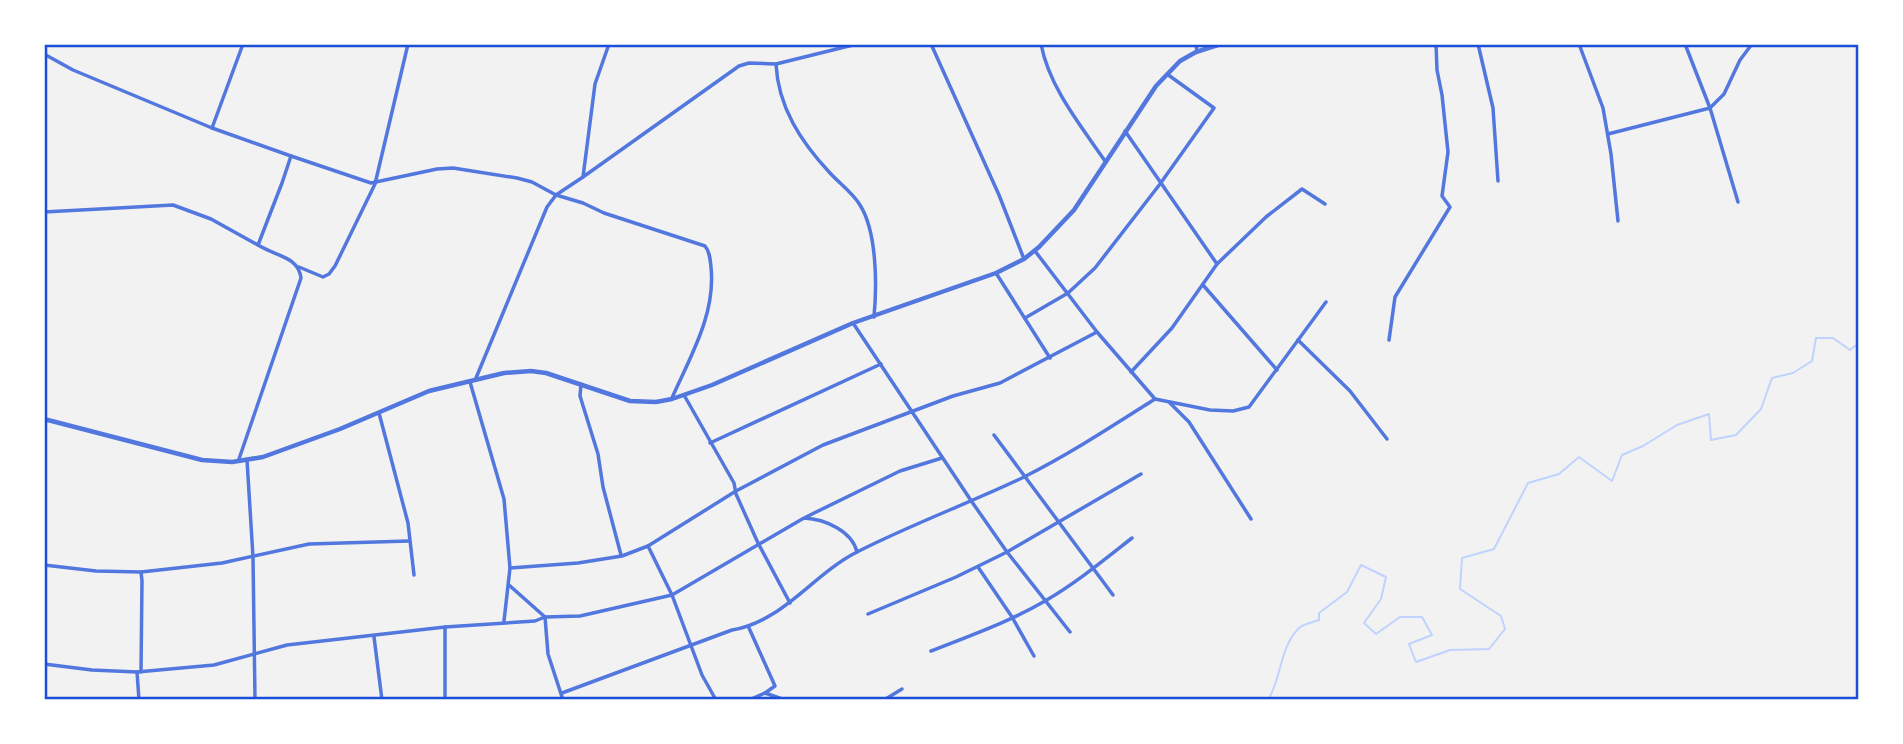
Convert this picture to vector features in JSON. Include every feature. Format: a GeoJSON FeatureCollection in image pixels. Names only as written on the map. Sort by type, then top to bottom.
{"type":"FeatureCollection","features":[{"type":"Feature","properties":{"kind":"street"},"geometry":{"type":"LineString","coordinates":[[212,128],[243,44]]}},
{"type":"Feature","properties":{"kind":"street"},"geometry":{"type":"LineString","coordinates":[[44,212],[173,205],[211,219],[318,277],[326,276],[332,271],[375,184],[408,44]]}},
{"type":"Feature","properties":{"kind":"street"},"geometry":{"type":"LineString","coordinates":[[583,177],[595,84],[609,44]]}},
{"type":"Feature","properties":{"kind":"street"},"geometry":{"type":"LineString","coordinates":[[504,621],[509,568],[504,499],[472,379],[496,334],[542,216],[556,195],[640,139],[730,71],[749,63],[776,64],[857,44]]}},
{"type":"Feature","properties":{"kind":"street"},"geometry":{"type":"LineString","coordinates":[[931,44],[999,195],[1024,259]]}},
{"type":"Feature","properties":{"kind":"street"},"geometry":{"type":"LineString","coordinates":[[1041,44],[1046,61],[1068,106],[1105,161]]}},
{"type":"Feature","properties":{"kind":"street"},"geometry":{"type":"LineString","coordinates":[[1196,44],[1197,52]]}},
{"type":"Feature","properties":{"kind":"street"},"geometry":{"type":"LineString","coordinates":[[44,419],[202,460],[219,462],[263,457],[299,445],[429,391],[472,379],[531,371],[556,376],[630,401],[656,402],[684,395],[853,323],[996,273],[1024,259],[1074,210],[1156,86],[1180,61],[1221,44]]}},
{"type":"Feature","properties":{"kind":"street"},"geometry":{"type":"LineString","coordinates":[[1389,340],[1395,297],[1450,207],[1442,195],[1448,152],[1436,44]]}},
{"type":"Feature","properties":{"kind":"street"},"geometry":{"type":"LineString","coordinates":[[1478,44],[1493,108],[1498,181]]}},
{"type":"Feature","properties":{"kind":"street"},"geometry":{"type":"LineString","coordinates":[[1579,44],[1603,108],[1618,221]]}},
{"type":"Feature","properties":{"kind":"street"},"geometry":{"type":"LineString","coordinates":[[1685,44],[1710,108],[1738,202]]}},
{"type":"Feature","properties":{"kind":"street"},"geometry":{"type":"LineString","coordinates":[[1608,134],[1710,108],[1724,94],[1740,60],[1752,44]]}},
{"type":"Feature","properties":{"kind":"street"},"geometry":{"type":"LineString","coordinates":[[44,54],[73,70],[212,128],[359,181],[375,184],[430,170],[453,169],[532,182],[556,195],[699,243],[708,250],[712,273],[711,305],[671,399]]}},
{"type":"Feature","properties":{"kind":"street"},"geometry":{"type":"LineString","coordinates":[[776,64],[779,90],[793,123],[816,157],[852,194],[866,216],[876,279],[874,317]]}},
{"type":"Feature","properties":{"kind":"street"},"geometry":{"type":"LineString","coordinates":[[1025,318],[1068,293],[1109,253],[1214,108],[1167,74]]}},
{"type":"Feature","properties":{"kind":"street"},"geometry":{"type":"LineString","coordinates":[[1125,131],[1217,264]]}},
{"type":"Feature","properties":{"kind":"street"},"geometry":{"type":"LineString","coordinates":[[258,245],[291,156]]}},
{"type":"Feature","properties":{"kind":"street"},"geometry":{"type":"LineString","coordinates":[[1131,372],[1172,328],[1217,264],[1266,217],[1299,190],[1305,190],[1325,204]]}},
{"type":"Feature","properties":{"kind":"street"},"geometry":{"type":"LineString","coordinates":[[1035,251],[1097,332],[1154,399],[1195,409],[1246,409],[1278,370],[1326,302]]}},
{"type":"Feature","properties":{"kind":"street"},"geometry":{"type":"LineString","coordinates":[[239,459],[299,288],[299,267]]}},
{"type":"Feature","properties":{"kind":"street"},"geometry":{"type":"LineString","coordinates":[[996,273],[1050,358]]}},
{"type":"Feature","properties":{"kind":"street"},"geometry":{"type":"LineString","coordinates":[[1203,285],[1278,370]]}},
{"type":"Feature","properties":{"kind":"street"},"geometry":{"type":"LineString","coordinates":[[853,323],[1007,552],[1070,632]]}},
{"type":"Feature","properties":{"kind":"street"},"geometry":{"type":"LineString","coordinates":[[509,568],[562,565],[622,556],[648,546],[736,491],[823,445],[911,411],[1000,383],[1097,332]]}},
{"type":"Feature","properties":{"kind":"street"},"geometry":{"type":"LineString","coordinates":[[1298,340],[1350,391],[1387,439]]}},
{"type":"Feature","properties":{"kind":"street"},"geometry":{"type":"LineString","coordinates":[[710,443],[881,364]]}},
{"type":"Feature","properties":{"kind":"street"},"geometry":{"type":"LineString","coordinates":[[580,384],[580,396],[598,454],[603,487],[622,556]]}},
{"type":"Feature","properties":{"kind":"street"},"geometry":{"type":"LineString","coordinates":[[684,395],[734,483],[758,543],[790,603]]}},
{"type":"Feature","properties":{"kind":"street"},"geometry":{"type":"LineString","coordinates":[[562,693],[732,631],[748,628],[771,617],[830,567],[857,552],[1025,476],[1092,439],[1154,399]]}},
{"type":"Feature","properties":{"kind":"street"},"geometry":{"type":"LineString","coordinates":[[1167,401],[1189,422],[1251,519]]}},
{"type":"Feature","properties":{"kind":"street"},"geometry":{"type":"LineString","coordinates":[[379,413],[408,523],[414,575]]}},
{"type":"Feature","properties":{"kind":"street"},"geometry":{"type":"LineString","coordinates":[[994,435],[1114,595]]}},
{"type":"Feature","properties":{"kind":"street"},"geometry":{"type":"LineString","coordinates":[[44,664],[139,672],[214,665],[287,645],[504,621],[580,616],[672,595],[804,518],[901,471],[942,458]]}},
{"type":"Feature","properties":{"kind":"street"},"geometry":{"type":"LineString","coordinates":[[247,460],[253,557],[255,700]]}},
{"type":"Feature","properties":{"kind":"street"},"geometry":{"type":"LineString","coordinates":[[868,614],[978,567],[1142,474]]}},
{"type":"Feature","properties":{"kind":"street"},"geometry":{"type":"LineString","coordinates":[[804,518],[825,523],[848,535],[856,544],[857,552]]}},
{"type":"Feature","properties":{"kind":"street"},"geometry":{"type":"LineString","coordinates":[[931,651],[1013,617],[1046,600],[1132,538]]}},
{"type":"Feature","properties":{"kind":"street"},"geometry":{"type":"LineString","coordinates":[[44,565],[96,571],[141,572],[203,566],[309,544],[409,541]]}},
{"type":"Feature","properties":{"kind":"street"},"geometry":{"type":"LineString","coordinates":[[648,546],[672,595],[702,675],[716,700]]}},
{"type":"Feature","properties":{"kind":"street"},"geometry":{"type":"LineString","coordinates":[[978,567],[1013,617],[1034,656]]}},
{"type":"Feature","properties":{"kind":"street"},"geometry":{"type":"LineString","coordinates":[[139,700],[141,572]]}},
{"type":"Feature","properties":{"kind":"street"},"geometry":{"type":"LineString","coordinates":[[509,585],[545,617],[548,654],[563,700]]}},
{"type":"Feature","properties":{"kind":"street"},"geometry":{"type":"LineString","coordinates":[[445,627],[445,700]]}},
{"type":"Feature","properties":{"kind":"street"},"geometry":{"type":"LineString","coordinates":[[748,628],[775,686],[749,700]]}},
{"type":"Feature","properties":{"kind":"street"},"geometry":{"type":"LineString","coordinates":[[374,637],[382,700]]}},
{"type":"Feature","properties":{"kind":"street"},"geometry":{"type":"LineString","coordinates":[[884,700],[902,690]]}},
{"type":"Feature","properties":{"kind":"street"},"geometry":{"type":"LineString","coordinates":[[765,693],[785,700]]}},
{"type":"Feature","properties":{"kind":"waterway"},"geometry":{"type":"LineString","coordinates":[[1268,700],[1293,636],[1301,627],[1319,620],[1319,613],[1347,592],[1361,565],[1386,577],[1381,599],[1364,623],[1376,634],[1400,617],[1422,617],[1432,635],[1409,644],[1416,662],[1450,650],[1489,649],[1505,629],[1501,616],[1460,589],[1462,558],[1494,549],[1528,483],[1559,474],[1579,457],[1612,481],[1622,455],[1643,446],[1677,425],[1709,414],[1711,440],[1736,435],[1761,409],[1772,378],[1793,373],[1812,361],[1816,338],[1833,338],[1850,350],[1859,343]]}}]}
